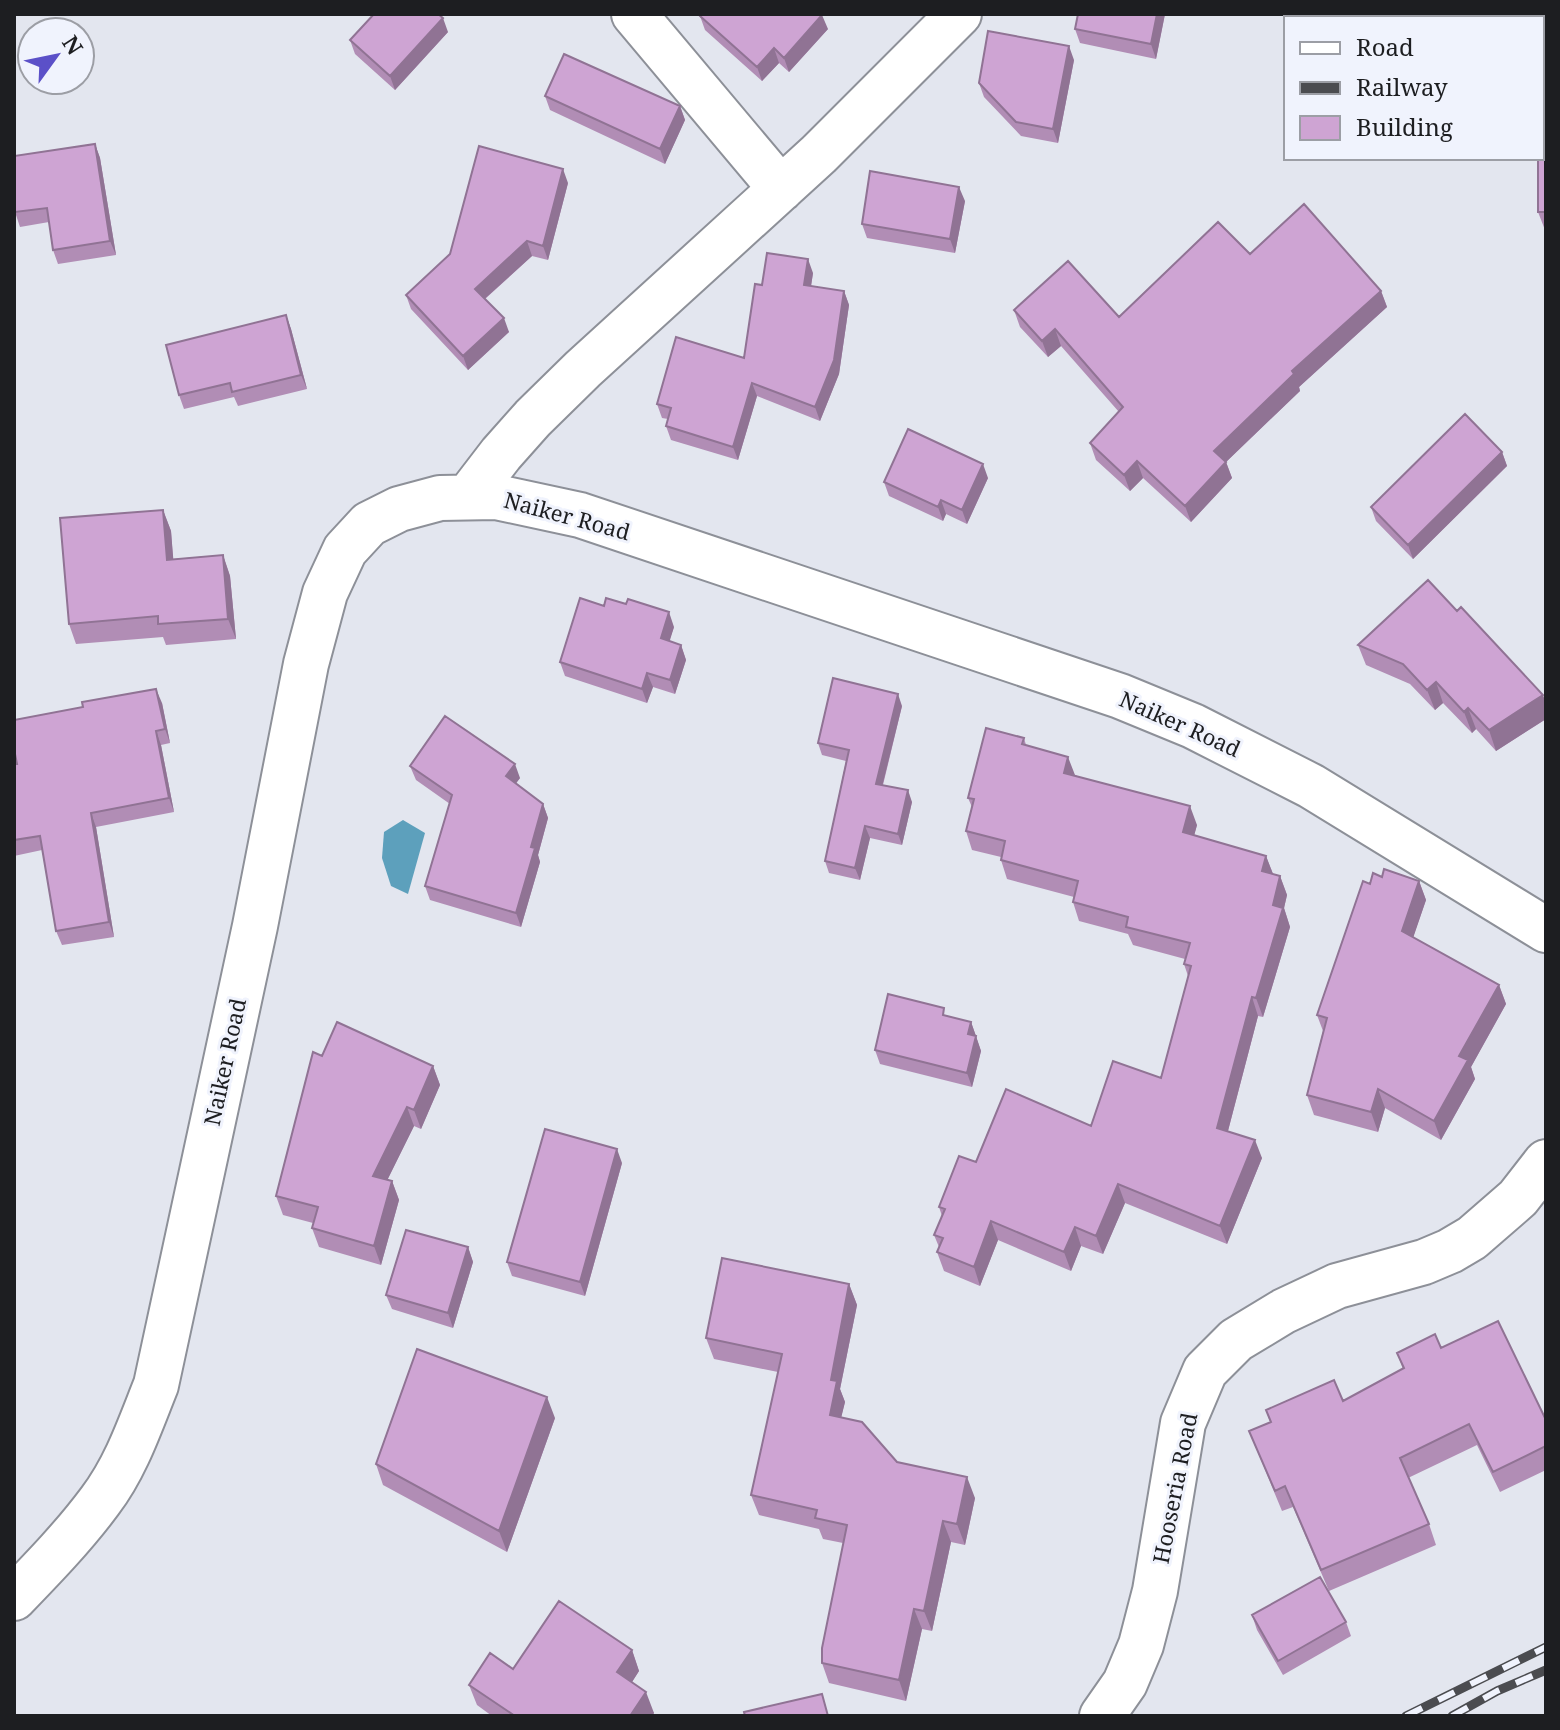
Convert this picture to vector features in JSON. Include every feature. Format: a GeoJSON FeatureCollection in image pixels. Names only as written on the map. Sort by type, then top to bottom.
{"type":"FeatureCollection","features":[{"type":"Feature","properties":{"kind":"street"},"geometry":{"type":"LineString","coordinates":[[634,14],[781,189]]}},
{"type":"Feature","properties":{"kind":"street"},"geometry":{"type":"LineString","coordinates":[[468,497],[533,418],[819,154],[959,14]]}},
{"type":"Feature","properties":{"kind":"street","name":"Naiker Road"},"geometry":{"type":"LineString","coordinates":[[14,1598],[101,1500],[130,1449],[156,1385],[252,941],[306,664],[325,593],[345,550],[369,524],[399,509],[440,498],[496,497],[580,515],[1120,696],[1193,726],[1311,786],[1546,930]]}},
{"type":"Feature","properties":{"kind":"street","name":"Hooseria Road"},"geometry":{"type":"LineString","coordinates":[[1102,1716],[1125,1683],[1141,1645],[1155,1591],[1183,1423],[1205,1371],[1236,1340],[1284,1311],[1337,1286],[1424,1262],[1472,1238],[1518,1198],[1546,1162]]}},
{"type":"Feature","properties":{"kind":"water"},"geometry":{"type":"Polygon","coordinates":[[[403,820],[425,833],[408,894],[391,886],[382,858],[384,832],[403,820]]]}},
{"type":"Feature","properties":{"kind":"building"},"geometry":{"type":"Polygon","coordinates":[[[374,14],[438,14],[443,18],[390,76],[350,40],[374,14]]]}},
{"type":"Feature","properties":{"kind":"building"},"geometry":{"type":"Polygon","coordinates":[[[701,14],[822,15],[784,58],[774,48],[757,67],[701,14]]]}},
{"type":"Feature","properties":{"kind":"building"},"geometry":{"type":"Polygon","coordinates":[[[1078,14],[1157,14],[1151,44],[1075,29],[1078,14]]]}},
{"type":"Feature","properties":{"kind":"building"},"geometry":{"type":"Polygon","coordinates":[[[988,31],[1069,46],[1053,129],[1016,122],[979,83],[988,31]]]}},
{"type":"Feature","properties":{"kind":"building"},"geometry":{"type":"Polygon","coordinates":[[[564,54],[680,106],[660,149],[545,96],[564,54]]]}},
{"type":"Feature","properties":{"kind":"building"},"geometry":{"type":"Polygon","coordinates":[[[1546,125],[1546,212],[1538,212],[1538,160],[1544,160],[1546,125]]]}},
{"type":"Feature","properties":{"kind":"building"},"geometry":{"type":"Polygon","coordinates":[[[95,144],[110,241],[53,250],[47,208],[15,212],[14,156],[95,144]]]}},
{"type":"Feature","properties":{"kind":"building"},"geometry":{"type":"Polygon","coordinates":[[[479,146],[563,169],[543,246],[527,241],[475,289],[504,318],[463,356],[406,295],[450,254],[479,146]]]}},
{"type":"Feature","properties":{"kind":"building"},"geometry":{"type":"Polygon","coordinates":[[[870,171],[959,187],[950,239],[862,224],[870,171]]]}},
{"type":"Feature","properties":{"kind":"building"},"geometry":{"type":"Polygon","coordinates":[[[1304,204],[1381,291],[1292,371],[1294,374],[1214,451],[1226,462],[1185,506],[1137,461],[1124,475],[1090,443],[1123,407],[1055,329],[1042,341],[1014,310],[1068,261],[1119,317],[1218,222],[1250,254],[1304,204]]]}},
{"type":"Feature","properties":{"kind":"building"},"geometry":{"type":"Polygon","coordinates":[[[767,253],[808,259],[804,285],[844,291],[834,360],[815,407],[752,383],[733,447],[666,426],[671,408],[657,404],[676,337],[744,358],[755,284],[762,285],[767,253]]]}},
{"type":"Feature","properties":{"kind":"building"},"geometry":{"type":"Polygon","coordinates":[[[286,315],[301,375],[232,392],[230,383],[179,395],[166,345],[286,315]]]}},
{"type":"Feature","properties":{"kind":"building"},"geometry":{"type":"Polygon","coordinates":[[[1465,414],[1502,452],[1408,545],[1371,507],[1465,414]]]}},
{"type":"Feature","properties":{"kind":"building"},"geometry":{"type":"Polygon","coordinates":[[[908,429],[983,464],[962,510],[941,500],[938,507],[884,482],[908,429]]]}},
{"type":"Feature","properties":{"kind":"building"},"geometry":{"type":"Polygon","coordinates":[[[163,510],[167,560],[223,555],[228,619],[158,624],[158,616],[69,624],[60,518],[163,510]]]}},
{"type":"Feature","properties":{"kind":"building"},"geometry":{"type":"Polygon","coordinates":[[[1428,580],[1457,611],[1461,607],[1543,695],[1489,730],[1468,708],[1464,712],[1436,682],[1427,690],[1403,664],[1358,645],[1428,580]]]}},
{"type":"Feature","properties":{"kind":"building"},"geometry":{"type":"Polygon","coordinates":[[[580,598],[604,606],[606,598],[626,604],[628,599],[669,612],[661,638],[681,645],[670,680],[647,673],[642,689],[560,662],[580,598]]]}},
{"type":"Feature","properties":{"kind":"building"},"geometry":{"type":"Polygon","coordinates":[[[833,678],[898,694],[876,784],[908,790],[898,834],[865,826],[855,868],[825,861],[849,750],[818,743],[833,678]]]}},
{"type":"Feature","properties":{"kind":"building"},"geometry":{"type":"Polygon","coordinates":[[[156,689],[165,729],[156,731],[169,798],[91,813],[109,922],[56,931],[40,836],[14,840],[14,764],[17,764],[14,720],[83,707],[82,702],[156,689]]]}},
{"type":"Feature","properties":{"kind":"building"},"geometry":{"type":"Polygon","coordinates":[[[445,716],[515,764],[506,776],[543,804],[531,847],[535,848],[516,913],[425,886],[452,795],[410,766],[445,716]]]}},
{"type":"Feature","properties":{"kind":"building"},"geometry":{"type":"Polygon","coordinates":[[[986,728],[1024,738],[1022,744],[1068,757],[1064,773],[1190,806],[1183,832],[1266,856],[1262,871],[1280,876],[1273,905],[1283,908],[1256,998],[1252,997],[1217,1128],[1255,1140],[1220,1226],[1118,1184],[1096,1236],[1075,1227],[1064,1252],[991,1221],[974,1267],[937,1252],[943,1238],[934,1235],[945,1209],[939,1207],[959,1156],[976,1162],[1006,1089],[1091,1126],[1113,1061],[1161,1078],[1191,966],[1184,964],[1190,943],[1126,927],[1128,917],[1073,902],[1078,881],[1001,860],[1005,841],[966,831],[974,799],[968,798],[986,728]]]}},
{"type":"Feature","properties":{"kind":"building"},"geometry":{"type":"Polygon","coordinates":[[[1384,869],[1419,881],[1402,931],[1499,985],[1459,1056],[1468,1060],[1434,1121],[1378,1089],[1371,1112],[1307,1095],[1327,1018],[1317,1015],[1363,881],[1370,884],[1373,873],[1382,877],[1384,869]]]}},
{"type":"Feature","properties":{"kind":"building"},"geometry":{"type":"Polygon","coordinates":[[[888,994],[944,1008],[943,1015],[971,1022],[968,1034],[976,1036],[967,1073],[875,1050],[888,994]]]}},
{"type":"Feature","properties":{"kind":"building"},"geometry":{"type":"Polygon","coordinates":[[[337,1022],[433,1066],[414,1110],[407,1107],[373,1176],[392,1181],[374,1246],[312,1228],[318,1207],[276,1196],[313,1052],[322,1056],[337,1022]]]}},
{"type":"Feature","properties":{"kind":"building"},"geometry":{"type":"Polygon","coordinates":[[[545,1129],[617,1149],[580,1282],[507,1262],[545,1129]]]}},
{"type":"Feature","properties":{"kind":"building"},"geometry":{"type":"Polygon","coordinates":[[[406,1230],[468,1247],[448,1313],[386,1295],[406,1230]]]}},
{"type":"Feature","properties":{"kind":"building"},"geometry":{"type":"Polygon","coordinates":[[[722,1258],[849,1284],[831,1380],[837,1381],[830,1415],[862,1422],[897,1462],[967,1477],[957,1524],[943,1521],[924,1611],[914,1609],[899,1680],[822,1663],[822,1648],[847,1525],[815,1518],[817,1510],[751,1495],[782,1354],[706,1338],[722,1258]]]}},
{"type":"Feature","properties":{"kind":"building"},"geometry":{"type":"Polygon","coordinates":[[[1498,1321],[1546,1420],[1546,1446],[1493,1472],[1469,1424],[1400,1458],[1429,1524],[1321,1570],[1285,1486],[1275,1491],[1249,1431],[1271,1422],[1266,1410],[1334,1380],[1343,1401],[1404,1368],[1397,1353],[1435,1334],[1441,1348],[1498,1321]]]}},
{"type":"Feature","properties":{"kind":"building"},"geometry":{"type":"Polygon","coordinates":[[[417,1349],[547,1397],[499,1531],[376,1464],[417,1349]]]}},
{"type":"Feature","properties":{"kind":"building"},"geometry":{"type":"Polygon","coordinates":[[[1320,1577],[1346,1622],[1278,1661],[1252,1615],[1320,1577]]]}},
{"type":"Feature","properties":{"kind":"building"},"geometry":{"type":"Polygon","coordinates":[[[559,1601],[632,1650],[617,1672],[646,1692],[630,1716],[515,1716],[469,1685],[490,1653],[513,1669],[559,1601]]]}},
{"type":"Feature","properties":{"kind":"building"},"geometry":{"type":"Polygon","coordinates":[[[822,1694],[828,1716],[745,1716],[744,1712],[822,1694]]]}},
{"type":"Feature","properties":{"kind":"railway"},"geometry":{"type":"LineString","coordinates":[[1406,1716],[1546,1647]]}},
{"type":"Feature","properties":{"kind":"railway"},"geometry":{"type":"LineString","coordinates":[[1452,1716],[1497,1691],[1546,1670]]}}]}
